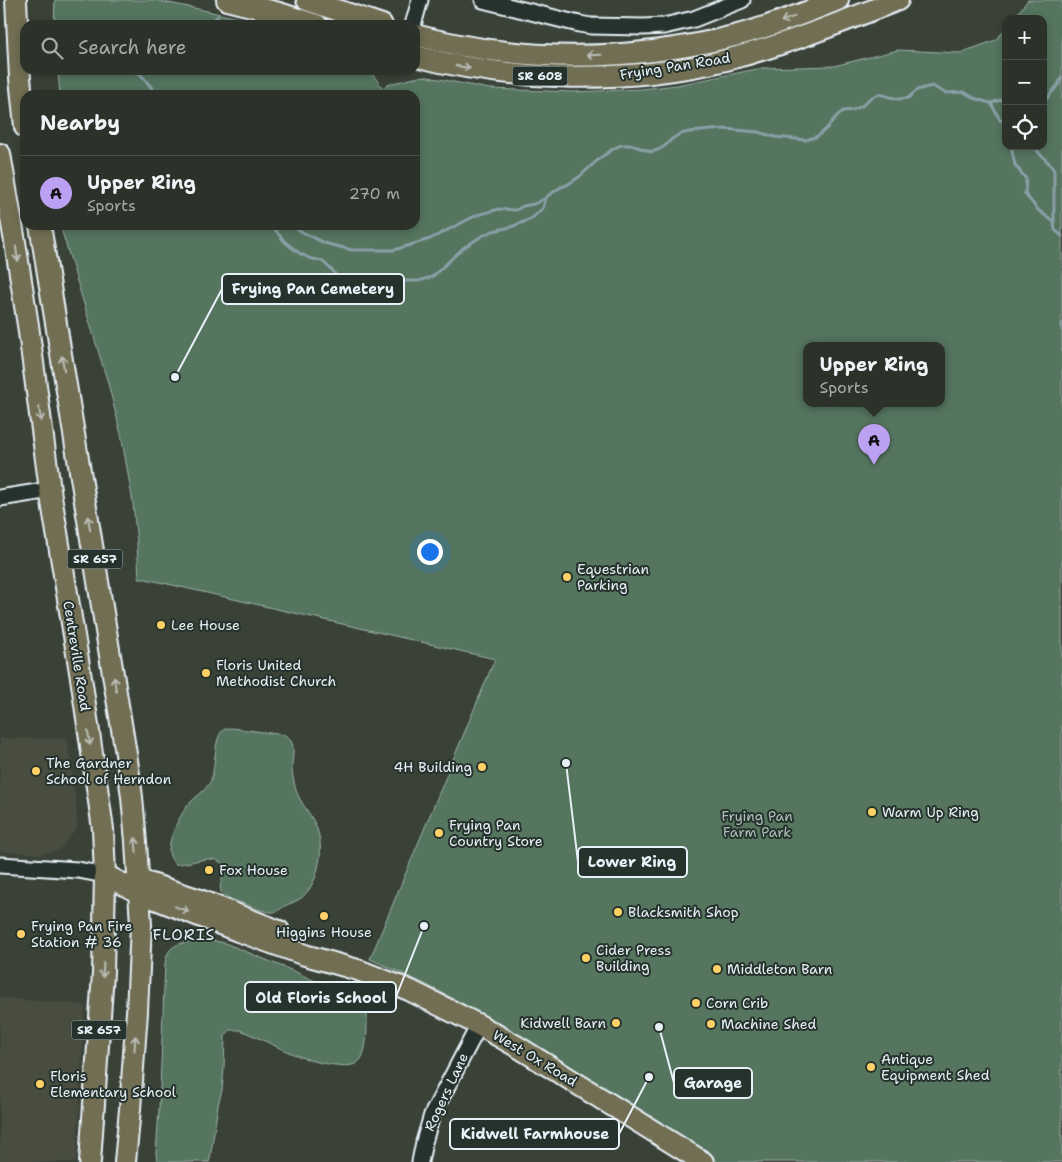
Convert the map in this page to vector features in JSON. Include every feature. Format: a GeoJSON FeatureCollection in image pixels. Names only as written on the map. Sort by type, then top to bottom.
{"type":"FeatureCollection","features":[{"type":"Feature","properties":{"kind":"main road"},"geometry":{"type":"LineString","coordinates":[[16,0],[21,90]]}},
{"type":"Feature","properties":{"kind":"main road"},"geometry":{"type":"LineString","coordinates":[[227,0],[301,20]]}},
{"type":"Feature","properties":{"kind":"main road"},"geometry":{"type":"LineString","coordinates":[[307,0],[367,20]]}},
{"type":"Feature","properties":{"kind":"main road","name":"Frying Pan Road"},"geometry":{"type":"LineString","coordinates":[[420,57],[442,64],[504,73],[548,76],[624,76],[666,71],[726,60],[776,46],[898,0]]}},
{"type":"Feature","properties":{"kind":"main road","name":"Frying Pan Road"},"geometry":{"type":"LineString","coordinates":[[420,36],[471,48],[516,54],[596,56],[634,53],[735,36],[771,25],[835,1]]}},
{"type":"Feature","properties":{"kind":"main road","name":"Centreville Road"},"geometry":{"type":"LineString","coordinates":[[0,154],[16,242],[50,490],[82,684],[103,829],[105,875],[103,973],[92,1162]]}},
{"type":"Feature","properties":{"kind":"main road","name":"SR 657"},"geometry":{"type":"LineString","coordinates":[[41,230],[128,767],[134,819],[140,924],[138,985],[125,1162]]}},
{"type":"Feature","properties":{"kind":"main road","name":"West Ox Road"},"geometry":{"type":"LineString","coordinates":[[105,875],[139,886],[305,955],[358,970],[409,990],[479,1025],[540,1060],[703,1162]]}},
{"type":"Feature","properties":{"kind":"street"},"geometry":{"type":"LineString","coordinates":[[414,20],[420,0]]}},
{"type":"Feature","properties":{"kind":"street"},"geometry":{"type":"LineString","coordinates":[[483,0],[585,25],[643,27],[664,26],[694,19],[742,0]]}},
{"type":"Feature","properties":{"kind":"street"},"geometry":{"type":"LineString","coordinates":[[835,1],[841,22]]}},
{"type":"Feature","properties":{"kind":"street"},"geometry":{"type":"LineString","coordinates":[[0,498],[50,490]]}},
{"type":"Feature","properties":{"kind":"street","name":"West Ox Road"},"geometry":{"type":"LineString","coordinates":[[0,865],[78,870],[105,875]]}},
{"type":"Feature","properties":{"kind":"street","name":"Rogers Lane"},"geometry":{"type":"LineString","coordinates":[[420,1162],[432,1115],[479,1025]]}},
{"type":"Feature","properties":{"kind":"shaded area","name":"The Gardner School of Herndon"},"geometry":{"type":"Polygon","coordinates":[[[0,738],[67,739],[76,802],[77,828],[59,850],[41,854],[0,851],[0,738]]]}},
{"type":"Feature","properties":{"kind":"shaded area","name":"Floris Elementary School"},"geometry":{"type":"Polygon","coordinates":[[[0,998],[85,1005],[76,1162],[0,1162],[0,998]]]}},
{"type":"Feature","properties":{"kind":"green space"},"geometry":{"type":"Polygon","coordinates":[[[55,0],[154,0],[246,20],[54,20],[55,0]]]}},
{"type":"Feature","properties":{"kind":"green space","name":"Frying Pan Farm Park"},"geometry":{"type":"Polygon","coordinates":[[[1028,0],[1062,0],[1062,1162],[718,1162],[462,1003],[370,959],[495,659],[146,579],[139,579],[133,503],[121,434],[108,383],[62,230],[420,230],[420,90],[60,90],[58,75],[373,75],[383,88],[389,84],[423,76],[490,89],[574,92],[642,89],[677,85],[762,68],[834,66],[898,50],[960,53],[996,40],[1002,33],[1002,150],[1047,150],[1047,15],[1016,15],[1028,0]]]}},
{"type":"Feature","properties":{"kind":"green space"},"geometry":{"type":"Polygon","coordinates":[[[232,728],[285,735],[291,741],[293,750],[292,771],[296,789],[318,833],[320,859],[312,885],[302,897],[272,912],[261,910],[224,895],[220,889],[224,869],[220,862],[205,859],[175,864],[169,850],[173,832],[179,819],[189,804],[209,784],[213,772],[216,746],[221,733],[225,729],[232,728]]]}},
{"type":"Feature","properties":{"kind":"green space"},"geometry":{"type":"Polygon","coordinates":[[[204,939],[225,943],[298,973],[365,1005],[367,1010],[367,1035],[365,1049],[359,1062],[347,1066],[336,1065],[310,1060],[240,1030],[230,1030],[225,1036],[222,1090],[209,1162],[157,1162],[165,964],[169,951],[175,946],[204,939]]]}},
{"type":"Feature","properties":{"kind":"waterway"},"geometry":{"type":"LineString","coordinates":[[213,20],[218,16]]}},
{"type":"Feature","properties":{"kind":"waterway"},"geometry":{"type":"LineString","coordinates":[[141,75],[153,90]]}},
{"type":"Feature","properties":{"kind":"waterway"},"geometry":{"type":"LineString","coordinates":[[1047,98],[1062,77]]}},
{"type":"Feature","properties":{"kind":"waterway"},"geometry":{"type":"LineString","coordinates":[[276,230],[285,242],[299,253],[322,261],[333,271],[339,280],[350,286],[365,290],[383,288],[405,281],[419,281],[432,277],[463,248],[482,236],[531,219],[543,208],[546,197],[579,177],[600,158],[621,145],[632,145],[651,152],[665,146],[680,134],[724,129],[758,132],[775,137],[806,140],[818,136],[843,111],[853,110],[862,106],[870,98],[879,94],[898,99],[908,98],[917,90],[932,86],[945,93],[964,92],[986,102],[1002,100]]}},
{"type":"Feature","properties":{"kind":"waterway"},"geometry":{"type":"LineString","coordinates":[[991,103],[1002,121]]}},
{"type":"Feature","properties":{"kind":"waterway"},"geometry":{"type":"LineString","coordinates":[[1012,150],[1015,165],[1026,179],[1025,194],[1038,210],[1054,222]]}},
{"type":"Feature","properties":{"kind":"waterway"},"geometry":{"type":"LineString","coordinates":[[1038,150],[1054,171],[1054,222],[1055,230],[1062,236]]}},
{"type":"Feature","properties":{"kind":"waterway"},"geometry":{"type":"LineString","coordinates":[[299,230],[324,243],[352,250],[394,250],[430,239],[477,215],[499,209],[516,210],[546,198]]}},
{"type":"Feature","properties":{"kind":"waterway"},"geometry":{"type":"LineString","coordinates":[[1062,323],[1062,330]]}},
{"type":"Feature","properties":{"kind":"place","name":"Frying Pan Cemetery"},"geometry":{"type":"Point","coordinates":[175,377]}},
{"type":"Feature","properties":{"kind":"place","name":"Upper Ring"},"geometry":{"type":"Point","coordinates":[874,465]}},
{"type":"Feature","properties":{"kind":"place","name":"Equestrian Parking"},"geometry":{"type":"Point","coordinates":[567,577]}},
{"type":"Feature","properties":{"kind":"place","name":"Lee House"},"geometry":{"type":"Point","coordinates":[161,625]}},
{"type":"Feature","properties":{"kind":"place","name":"Floris United Methodist Church"},"geometry":{"type":"Point","coordinates":[206,673]}},
{"type":"Feature","properties":{"kind":"place","name":"Lower Ring"},"geometry":{"type":"Point","coordinates":[566,763]}},
{"type":"Feature","properties":{"kind":"place","name":"4H Building"},"geometry":{"type":"Point","coordinates":[482,767]}},
{"type":"Feature","properties":{"kind":"place","name":"The Gardner School of Herndon"},"geometry":{"type":"Point","coordinates":[36,771]}},
{"type":"Feature","properties":{"kind":"place","name":"Warm Up Ring"},"geometry":{"type":"Point","coordinates":[872,812]}},
{"type":"Feature","properties":{"kind":"place","name":"Frying Pan Country Store"},"geometry":{"type":"Point","coordinates":[439,833]}},
{"type":"Feature","properties":{"kind":"place","name":"Fox House"},"geometry":{"type":"Point","coordinates":[209,870]}},
{"type":"Feature","properties":{"kind":"place","name":"Blacksmith Shop"},"geometry":{"type":"Point","coordinates":[618,912]}},
{"type":"Feature","properties":{"kind":"place","name":"Higgins House"},"geometry":{"type":"Point","coordinates":[324,916]}},
{"type":"Feature","properties":{"kind":"place","name":"Old Floris School"},"geometry":{"type":"Point","coordinates":[424,926]}},
{"type":"Feature","properties":{"kind":"place","name":"Frying Pan Fire Station # 36"},"geometry":{"type":"Point","coordinates":[21,934]}},
{"type":"Feature","properties":{"kind":"place","name":"Cider Press Building"},"geometry":{"type":"Point","coordinates":[586,958]}},
{"type":"Feature","properties":{"kind":"place","name":"Middleton Barn"},"geometry":{"type":"Point","coordinates":[717,969]}},
{"type":"Feature","properties":{"kind":"place","name":"Corn Crib"},"geometry":{"type":"Point","coordinates":[696,1003]}},
{"type":"Feature","properties":{"kind":"place","name":"Kidwell Barn"},"geometry":{"type":"Point","coordinates":[616,1023]}},
{"type":"Feature","properties":{"kind":"place","name":"Machine Shed"},"geometry":{"type":"Point","coordinates":[711,1024]}},
{"type":"Feature","properties":{"kind":"place","name":"Garage"},"geometry":{"type":"Point","coordinates":[659,1027]}},
{"type":"Feature","properties":{"kind":"place","name":"Antique Equipment Shed"},"geometry":{"type":"Point","coordinates":[871,1067]}},
{"type":"Feature","properties":{"kind":"place","name":"Kidwell Farmhouse"},"geometry":{"type":"Point","coordinates":[649,1077]}},
{"type":"Feature","properties":{"kind":"place","name":"Floris Elementary School"},"geometry":{"type":"Point","coordinates":[40,1084]}},
{"type":"Feature","properties":{"kind":"district","name":"FLORIS"},"geometry":{"type":"Point","coordinates":[184,934]}}]}
